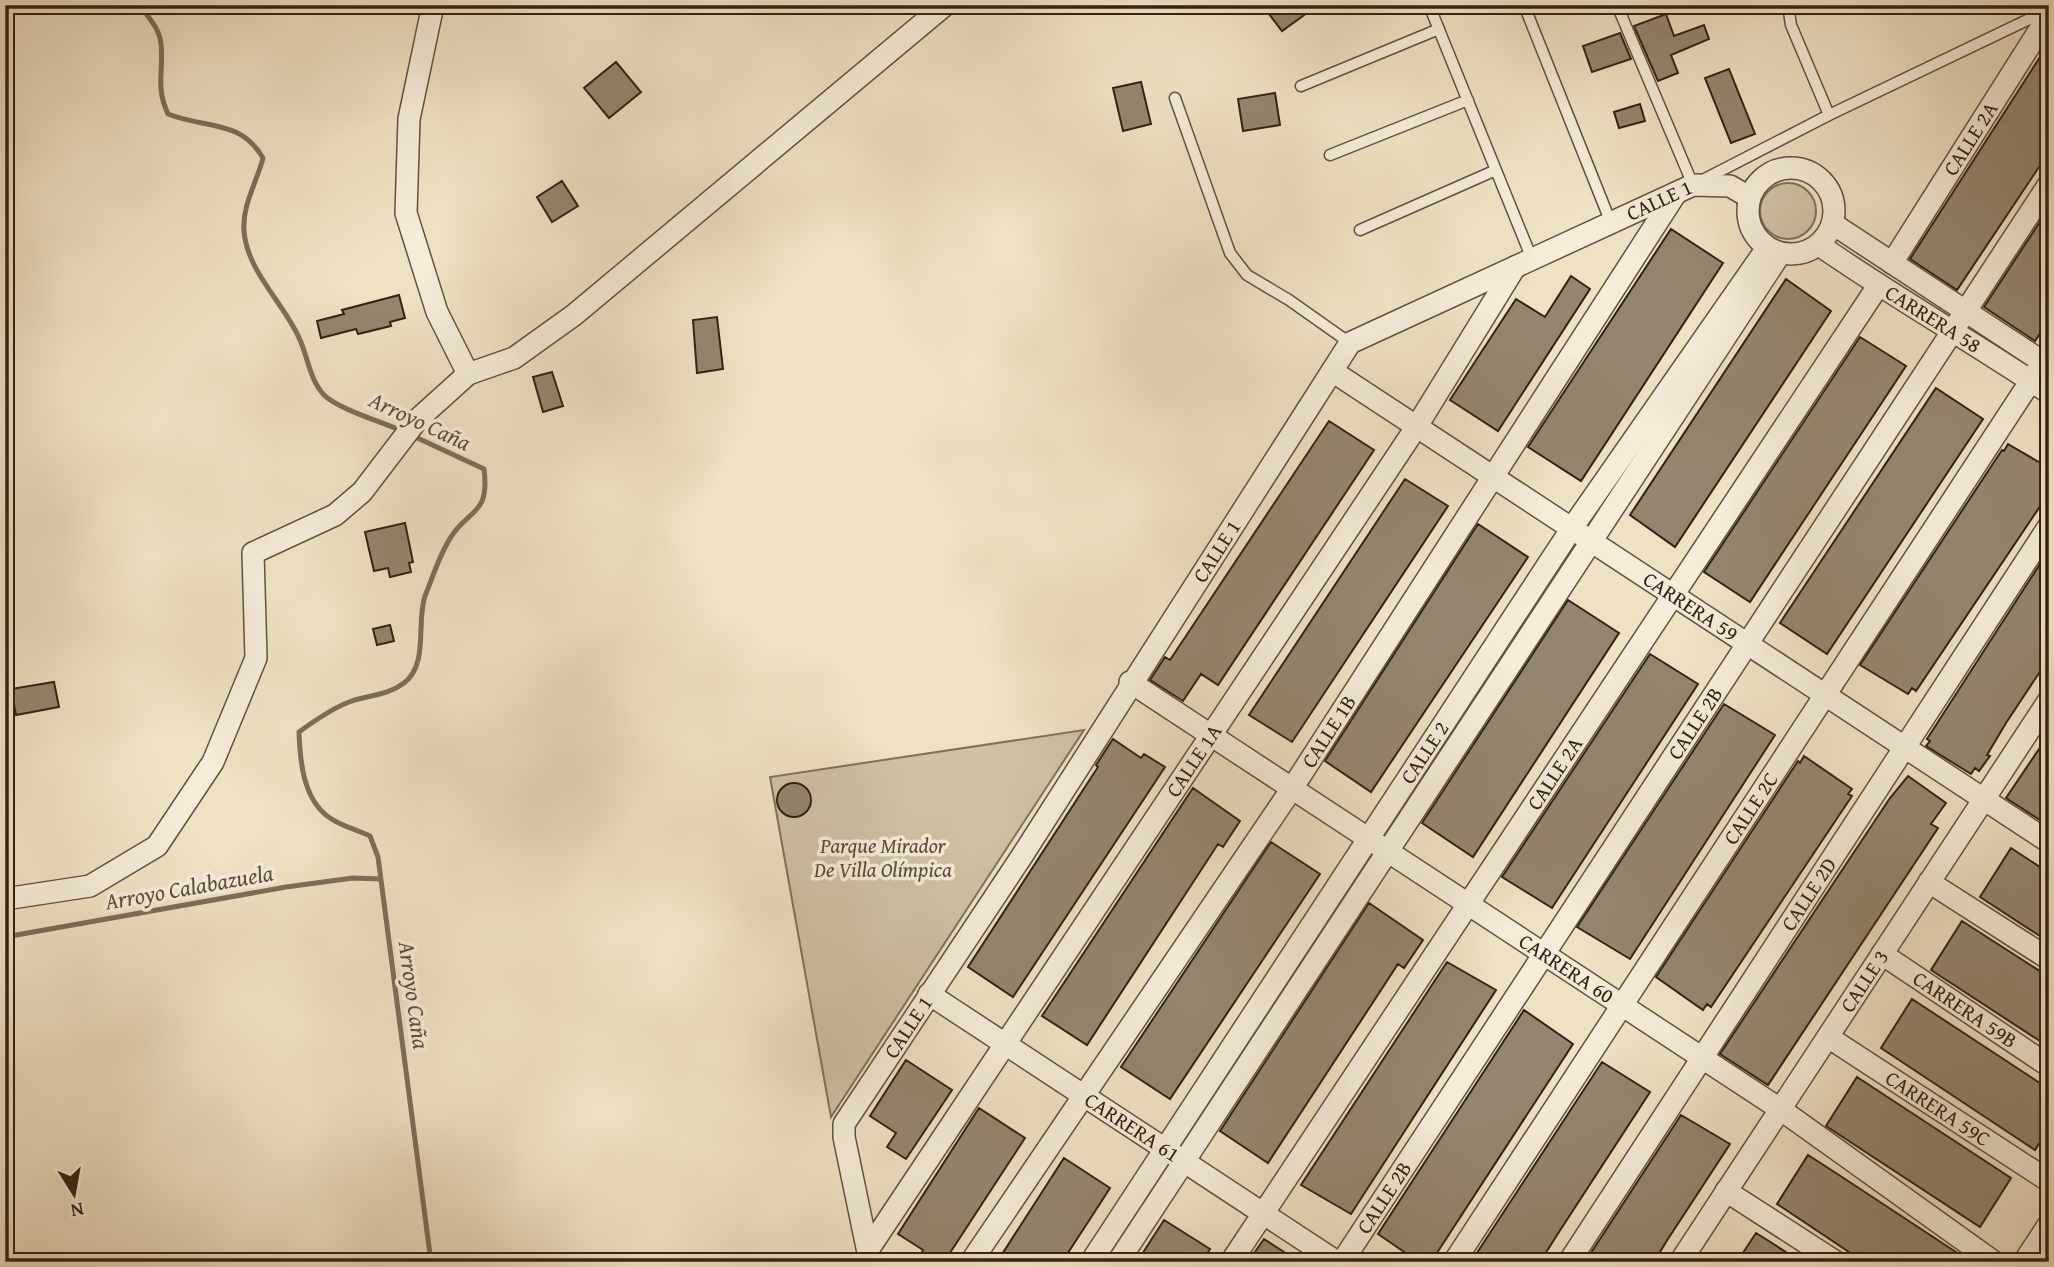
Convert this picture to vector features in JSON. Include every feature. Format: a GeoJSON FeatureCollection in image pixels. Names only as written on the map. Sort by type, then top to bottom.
{"type":"FeatureCollection","features":[{"type":"Feature","properties":{"kind":"street"},"geometry":{"type":"LineString","coordinates":[[433,5],[410,119],[406,213],[438,312],[468,374]]}},
{"type":"Feature","properties":{"kind":"street"},"geometry":{"type":"LineString","coordinates":[[5,900],[90,886],[157,846],[213,762],[256,658],[253,553],[335,515],[362,492],[417,420],[468,374],[514,358],[574,316],[941,6]]}},
{"type":"Feature","properties":{"kind":"street","name":"CALLE 2A"},"geometry":{"type":"LineString","coordinates":[[1892,262],[2049,15]]}},
{"type":"Feature","properties":{"kind":"street"},"geometry":{"type":"LineString","coordinates":[[1797,168],[1823,182],[1833,202],[1833,224],[1819,245],[1807,252],[1773,251],[1749,225],[1749,197],[1757,184],[1768,174],[1797,168]]}},
{"type":"Feature","properties":{"kind":"street","name":"CALLE 2B"},"geometry":{"type":"LineString","coordinates":[[1339,1262],[2049,184]]}},
{"type":"Feature","properties":{"kind":"street","name":"CALLE 1"},"geometry":{"type":"LineString","coordinates":[[869,1256],[844,1137],[844,1124],[1022,856],[1130,682],[1350,343],[1684,189],[1730,186],[1749,197]]}},
{"type":"Feature","properties":{"kind":"street","name":"CALLE 1B"},"geometry":{"type":"LineString","coordinates":[[971,1262],[1293,787],[1684,189]]}},
{"type":"Feature","properties":{"kind":"street","name":"CARRERA 58"},"geometry":{"type":"LineString","coordinates":[[1833,224],[2047,360]]}},
{"type":"Feature","properties":{"kind":"street","name":"CARRERA 58"},"geometry":{"type":"LineString","coordinates":[[1819,245],[1878,286],[1954,330],[2049,393]]}},
{"type":"Feature","properties":{"kind":"street","name":"CALLE 2"},"geometry":{"type":"LineString","coordinates":[[1091,1262],[1572,528],[1773,251]]}},
{"type":"Feature","properties":{"kind":"street","name":"CALLE 2"},"geometry":{"type":"LineString","coordinates":[[1118,1262],[1390,851],[1773,251]]}},
{"type":"Feature","properties":{"kind":"street","name":"CALLE 1A"},"geometry":{"type":"LineString","coordinates":[[869,1256],[1005,1044],[1214,734],[1524,263]]}},
{"type":"Feature","properties":{"kind":"street","name":"CALLE 2A"},"geometry":{"type":"LineString","coordinates":[[1231,1262],[1878,286]]}},
{"type":"Feature","properties":{"kind":"street","name":"CALLE 2C"},"geometry":{"type":"LineString","coordinates":[[1454,1262],[2047,360]]}},
{"type":"Feature","properties":{"kind":"street","name":"CARRERA 59"},"geometry":{"type":"LineString","coordinates":[[1332,372],[2049,842]]}},
{"type":"Feature","properties":{"kind":"street","name":"CALLE 2D"},"geometry":{"type":"LineString","coordinates":[[1569,1262],[2049,526]]}},
{"type":"Feature","properties":{"kind":"street","name":"CARRERA 60"},"geometry":{"type":"LineString","coordinates":[[1130,682],[1214,734],[1780,1109],[1994,1262]]}},
{"type":"Feature","properties":{"kind":"street","name":"CALLE 3"},"geometry":{"type":"LineString","coordinates":[[1680,1262],[1983,800],[2042,724],[2049,700]]}},
{"type":"Feature","properties":{"kind":"street"},"geometry":{"type":"LineString","coordinates":[[1929,882],[2049,959]]}},
{"type":"Feature","properties":{"kind":"street","name":"CARRERA 59B"},"geometry":{"type":"LineString","coordinates":[[1882,954],[2049,1066]]}},
{"type":"Feature","properties":{"kind":"street","name":"CARRERA 61"},"geometry":{"type":"LineString","coordinates":[[929,995],[1339,1262]]}},
{"type":"Feature","properties":{"kind":"street","name":"CARRERA 59C"},"geometry":{"type":"LineString","coordinates":[[1828,1037],[2049,1181]]}},
{"type":"Feature","properties":{"kind":"street"},"geometry":{"type":"LineString","coordinates":[[1726,1191],[1836,1262]]}},
{"type":"Feature","properties":{"kind":"street"},"geometry":{"type":"LineString","coordinates":[[2024,1262],[2049,1224]]}},
{"type":"Feature","properties":{"kind":"lane"},"geometry":{"type":"LineString","coordinates":[[1429,5],[1496,170],[1524,263]]}},
{"type":"Feature","properties":{"kind":"lane"},"geometry":{"type":"LineString","coordinates":[[1524,5],[1611,223]]}},
{"type":"Feature","properties":{"kind":"lane"},"geometry":{"type":"LineString","coordinates":[[1617,5],[1684,189],[1829,115],[2049,9]]}},
{"type":"Feature","properties":{"kind":"lane"},"geometry":{"type":"LineString","coordinates":[[1788,5],[1791,24],[1829,115]]}},
{"type":"Feature","properties":{"kind":"lane"},"geometry":{"type":"LineString","coordinates":[[1301,86],[1439,29]]}},
{"type":"Feature","properties":{"kind":"lane"},"geometry":{"type":"LineString","coordinates":[[1175,98],[1230,253],[1247,275],[1289,299],[1350,343]]}},
{"type":"Feature","properties":{"kind":"lane"},"geometry":{"type":"LineString","coordinates":[[1331,155],[1468,100]]}},
{"type":"Feature","properties":{"kind":"lane"},"geometry":{"type":"LineString","coordinates":[[1360,230],[1496,170]]}},
{"type":"Feature","properties":{"kind":"green space"},"geometry":{"type":"Polygon","coordinates":[[[1782,183],[1794,183],[1808,191],[1816,205],[1814,222],[1808,231],[1794,239],[1782,239],[1765,227],[1760,217],[1760,205],[1772,188],[1782,183]]]}},
{"type":"Feature","properties":{"kind":"green space","name":"Parque Mirador De Villa Olímpica"},"geometry":{"type":"Polygon","coordinates":[[[1084,730],[831,1117],[770,777],[1084,730]]]}},
{"type":"Feature","properties":{"kind":"building"},"geometry":{"type":"Polygon","coordinates":[[[1282,5],[1318,5],[1282,31],[1269,14],[1282,5]]]}},
{"type":"Feature","properties":{"kind":"building"},"geometry":{"type":"Polygon","coordinates":[[[1666,14],[1674,36],[1704,25],[1709,39],[1671,55],[1678,73],[1658,81],[1634,26],[1666,14]]]}},
{"type":"Feature","properties":{"kind":"building"},"geometry":{"type":"Polygon","coordinates":[[[1620,33],[1631,59],[1592,72],[1583,46],[1620,33]]]}},
{"type":"Feature","properties":{"kind":"building"},"geometry":{"type":"Polygon","coordinates":[[[2049,43],[2049,152],[1957,290],[1910,259],[2049,43]]]}},
{"type":"Feature","properties":{"kind":"building"},"geometry":{"type":"Polygon","coordinates":[[[616,62],[641,92],[609,118],[584,88],[616,62]]]}},
{"type":"Feature","properties":{"kind":"building"},"geometry":{"type":"Polygon","coordinates":[[[1729,69],[1755,134],[1731,143],[1705,78],[1729,69]]]}},
{"type":"Feature","properties":{"kind":"building"},"geometry":{"type":"Polygon","coordinates":[[[1141,82],[1151,124],[1123,131],[1113,88],[1141,82]]]}},
{"type":"Feature","properties":{"kind":"building"},"geometry":{"type":"Polygon","coordinates":[[[1275,93],[1280,125],[1243,131],[1238,99],[1275,93]]]}},
{"type":"Feature","properties":{"kind":"building"},"geometry":{"type":"Polygon","coordinates":[[[1640,104],[1645,121],[1619,128],[1614,112],[1640,104]]]}},
{"type":"Feature","properties":{"kind":"building"},"geometry":{"type":"Polygon","coordinates":[[[562,181],[578,206],[552,222],[537,197],[562,181]]]}},
{"type":"Feature","properties":{"kind":"building"},"geometry":{"type":"Polygon","coordinates":[[[2049,208],[2049,320],[2035,341],[1984,307],[2049,208]]]}},
{"type":"Feature","properties":{"kind":"building"},"geometry":{"type":"Polygon","coordinates":[[[1671,229],[1723,263],[1581,481],[1528,447],[1671,229]]]}},
{"type":"Feature","properties":{"kind":"building"},"geometry":{"type":"Polygon","coordinates":[[[1571,276],[1590,289],[1498,431],[1450,400],[1516,299],[1545,317],[1571,276]]]}},
{"type":"Feature","properties":{"kind":"building"},"geometry":{"type":"Polygon","coordinates":[[[1786,279],[1831,311],[1675,547],[1630,515],[1786,279]]]}},
{"type":"Feature","properties":{"kind":"building"},"geometry":{"type":"Polygon","coordinates":[[[399,295],[405,318],[390,322],[391,326],[358,334],[356,329],[321,338],[317,321],[344,314],[342,310],[399,295]]]}},
{"type":"Feature","properties":{"kind":"building"},"geometry":{"type":"Polygon","coordinates":[[[717,317],[723,369],[697,373],[693,320],[717,317]]]}},
{"type":"Feature","properties":{"kind":"building"},"geometry":{"type":"Polygon","coordinates":[[[1860,337],[1906,366],[1750,602],[1704,572],[1860,337]]]}},
{"type":"Feature","properties":{"kind":"building"},"geometry":{"type":"Polygon","coordinates":[[[552,372],[563,406],[543,412],[533,377],[552,372]]]}},
{"type":"Feature","properties":{"kind":"building"},"geometry":{"type":"Polygon","coordinates":[[[1936,388],[1983,419],[1827,654],[1780,623],[1936,388]]]}},
{"type":"Feature","properties":{"kind":"building"},"geometry":{"type":"Polygon","coordinates":[[[1329,421],[1374,450],[1218,685],[1201,674],[1183,701],[1150,680],[1165,657],[1170,660],[1329,421]]]}},
{"type":"Feature","properties":{"kind":"building"},"geometry":{"type":"Polygon","coordinates":[[[2008,444],[2049,468],[2049,493],[1916,691],[1912,688],[1908,694],[1860,665],[2008,444]]]}},
{"type":"Feature","properties":{"kind":"building"},"geometry":{"type":"Polygon","coordinates":[[[1405,479],[1448,506],[1292,742],[1249,715],[1405,479]]]}},
{"type":"Feature","properties":{"kind":"building"},"geometry":{"type":"Polygon","coordinates":[[[405,523],[413,562],[409,563],[411,572],[390,577],[388,568],[374,571],[365,532],[405,523]]]}},
{"type":"Feature","properties":{"kind":"building"},"geometry":{"type":"Polygon","coordinates":[[[1478,524],[1528,557],[1371,792],[1325,761],[1478,524]]]}},
{"type":"Feature","properties":{"kind":"building"},"geometry":{"type":"Polygon","coordinates":[[[2049,550],[2049,658],[2006,723],[1987,755],[1990,756],[1979,771],[1975,768],[1971,774],[1926,746],[1930,741],[1927,739],[2049,550]]]}},
{"type":"Feature","properties":{"kind":"building"},"geometry":{"type":"Polygon","coordinates":[[[1568,600],[1619,633],[1473,857],[1422,823],[1568,600]]]}},
{"type":"Feature","properties":{"kind":"building"},"geometry":{"type":"Polygon","coordinates":[[[390,625],[394,641],[377,645],[373,629],[390,625]]]}},
{"type":"Feature","properties":{"kind":"building"},"geometry":{"type":"Polygon","coordinates":[[[1650,654],[1698,684],[1552,908],[1502,877],[1650,654]]]}},
{"type":"Feature","properties":{"kind":"building"},"geometry":{"type":"Polygon","coordinates":[[[54,682],[59,707],[16,715],[11,689],[54,682]]]}},
{"type":"Feature","properties":{"kind":"building"},"geometry":{"type":"Polygon","coordinates":[[[1724,704],[1775,735],[1630,959],[1577,927],[1724,704]]]}},
{"type":"Feature","properties":{"kind":"building"},"geometry":{"type":"Polygon","coordinates":[[[1113,739],[1141,758],[1144,754],[1165,767],[1013,997],[968,967],[1098,767],[1096,765],[1113,739]]]}},
{"type":"Feature","properties":{"kind":"building"},"geometry":{"type":"Polygon","coordinates":[[[2039,749],[2049,755],[2049,826],[2006,798],[2039,749]]]}},
{"type":"Feature","properties":{"kind":"building"},"geometry":{"type":"Polygon","coordinates":[[[1804,756],[1852,789],[1848,794],[1852,796],[1711,1007],[1707,1004],[1703,1010],[1656,977],[1798,761],[1800,763],[1804,756]]]}},
{"type":"Feature","properties":{"kind":"building"},"geometry":{"type":"Polygon","coordinates":[[[1908,776],[1946,803],[1931,824],[1938,828],[1768,1085],[1720,1054],[1890,798],[1908,776]]]}},
{"type":"Feature","properties":{"kind":"building"},"geometry":{"type":"Polygon","coordinates":[[[794,783],[806,788],[811,800],[806,812],[794,817],[782,812],[777,800],[782,788],[794,783]]]}},
{"type":"Feature","properties":{"kind":"building"},"geometry":{"type":"Polygon","coordinates":[[[1193,788],[1240,821],[1223,847],[1218,844],[1087,1045],[1042,1016],[1193,788]]]}},
{"type":"Feature","properties":{"kind":"building"},"geometry":{"type":"Polygon","coordinates":[[[1271,842],[1320,874],[1170,1099],[1121,1067],[1271,842]]]}},
{"type":"Feature","properties":{"kind":"building"},"geometry":{"type":"Polygon","coordinates":[[[2011,848],[2049,873],[2049,942],[1980,897],[2011,848]]]}},
{"type":"Feature","properties":{"kind":"building"},"geometry":{"type":"Polygon","coordinates":[[[1369,903],[1423,940],[1404,968],[1398,964],[1268,1163],[1220,1131],[1369,903]]]}},
{"type":"Feature","properties":{"kind":"building"},"geometry":{"type":"Polygon","coordinates":[[[1962,921],[2049,977],[2049,1047],[1931,970],[1962,921]]]}},
{"type":"Feature","properties":{"kind":"building"},"geometry":{"type":"Polygon","coordinates":[[[1447,962],[1496,990],[1351,1214],[1301,1185],[1447,962]]]}},
{"type":"Feature","properties":{"kind":"building"},"geometry":{"type":"Polygon","coordinates":[[[1912,999],[2049,1089],[2049,1128],[2035,1150],[1881,1048],[1912,999]]]}},
{"type":"Feature","properties":{"kind":"building"},"geometry":{"type":"Polygon","coordinates":[[[1524,1010],[1573,1044],[1431,1262],[1419,1262],[1378,1234],[1524,1010]]]}},
{"type":"Feature","properties":{"kind":"building"},"geometry":{"type":"Polygon","coordinates":[[[906,1060],[952,1090],[906,1159],[887,1147],[896,1133],[870,1116],[906,1060]]]}},
{"type":"Feature","properties":{"kind":"building"},"geometry":{"type":"Polygon","coordinates":[[[1602,1062],[1650,1092],[1540,1262],[1471,1262],[1602,1062]]]}},
{"type":"Feature","properties":{"kind":"building"},"geometry":{"type":"Polygon","coordinates":[[[1857,1077],[2011,1178],[1980,1227],[1826,1126],[1857,1077]]]}},
{"type":"Feature","properties":{"kind":"building"},"geometry":{"type":"Polygon","coordinates":[[[979,1108],[1025,1138],[944,1262],[916,1262],[923,1250],[898,1234],[979,1108]]]}},
{"type":"Feature","properties":{"kind":"building"},"geometry":{"type":"Polygon","coordinates":[[[1681,1115],[1730,1144],[1654,1262],[1585,1262],[1681,1115]]]}},
{"type":"Feature","properties":{"kind":"building"},"geometry":{"type":"Polygon","coordinates":[[[1808,1155],[1971,1262],[1864,1262],[1777,1204],[1808,1155]]]}},
{"type":"Feature","properties":{"kind":"building"},"geometry":{"type":"Polygon","coordinates":[[[1064,1158],[1110,1188],[1092,1216],[1062,1262],[997,1262],[1064,1158]]]}},
{"type":"Feature","properties":{"kind":"building"},"geometry":{"type":"Polygon","coordinates":[[[1164,1220],[1210,1249],[1202,1262],[1137,1262],[1164,1220]]]}},
{"type":"Feature","properties":{"kind":"building"},"geometry":{"type":"Polygon","coordinates":[[[1756,1233],[1772,1243],[1801,1262],[1737,1262],[1756,1233]]]}},
{"type":"Feature","properties":{"kind":"building"},"geometry":{"type":"Polygon","coordinates":[[[1264,1239],[1284,1252],[1278,1262],[1248,1262],[1264,1239]]]}},
{"type":"Feature","properties":{"kind":"waterway","name":"Arroyo Caña"},"geometry":{"type":"LineString","coordinates":[[140,5],[160,39],[161,87],[168,114],[233,131],[244,137],[263,158],[245,212],[244,231],[247,246],[259,274],[293,327],[319,389],[339,405],[402,431]]}},
{"type":"Feature","properties":{"kind":"waterway","name":"Arroyo Caña"},"geometry":{"type":"LineString","coordinates":[[411,435],[484,469],[484,496],[481,504],[451,537],[436,566],[425,596],[419,654],[412,675],[391,690],[336,708],[299,732],[302,767],[314,801],[334,821],[370,836],[378,857],[431,1262]]}},
{"type":"Feature","properties":{"kind":"waterway","name":"Arroyo Calabazuela"},"geometry":{"type":"LineString","coordinates":[[5,937],[286,887],[353,878],[381,879]]}}]}
